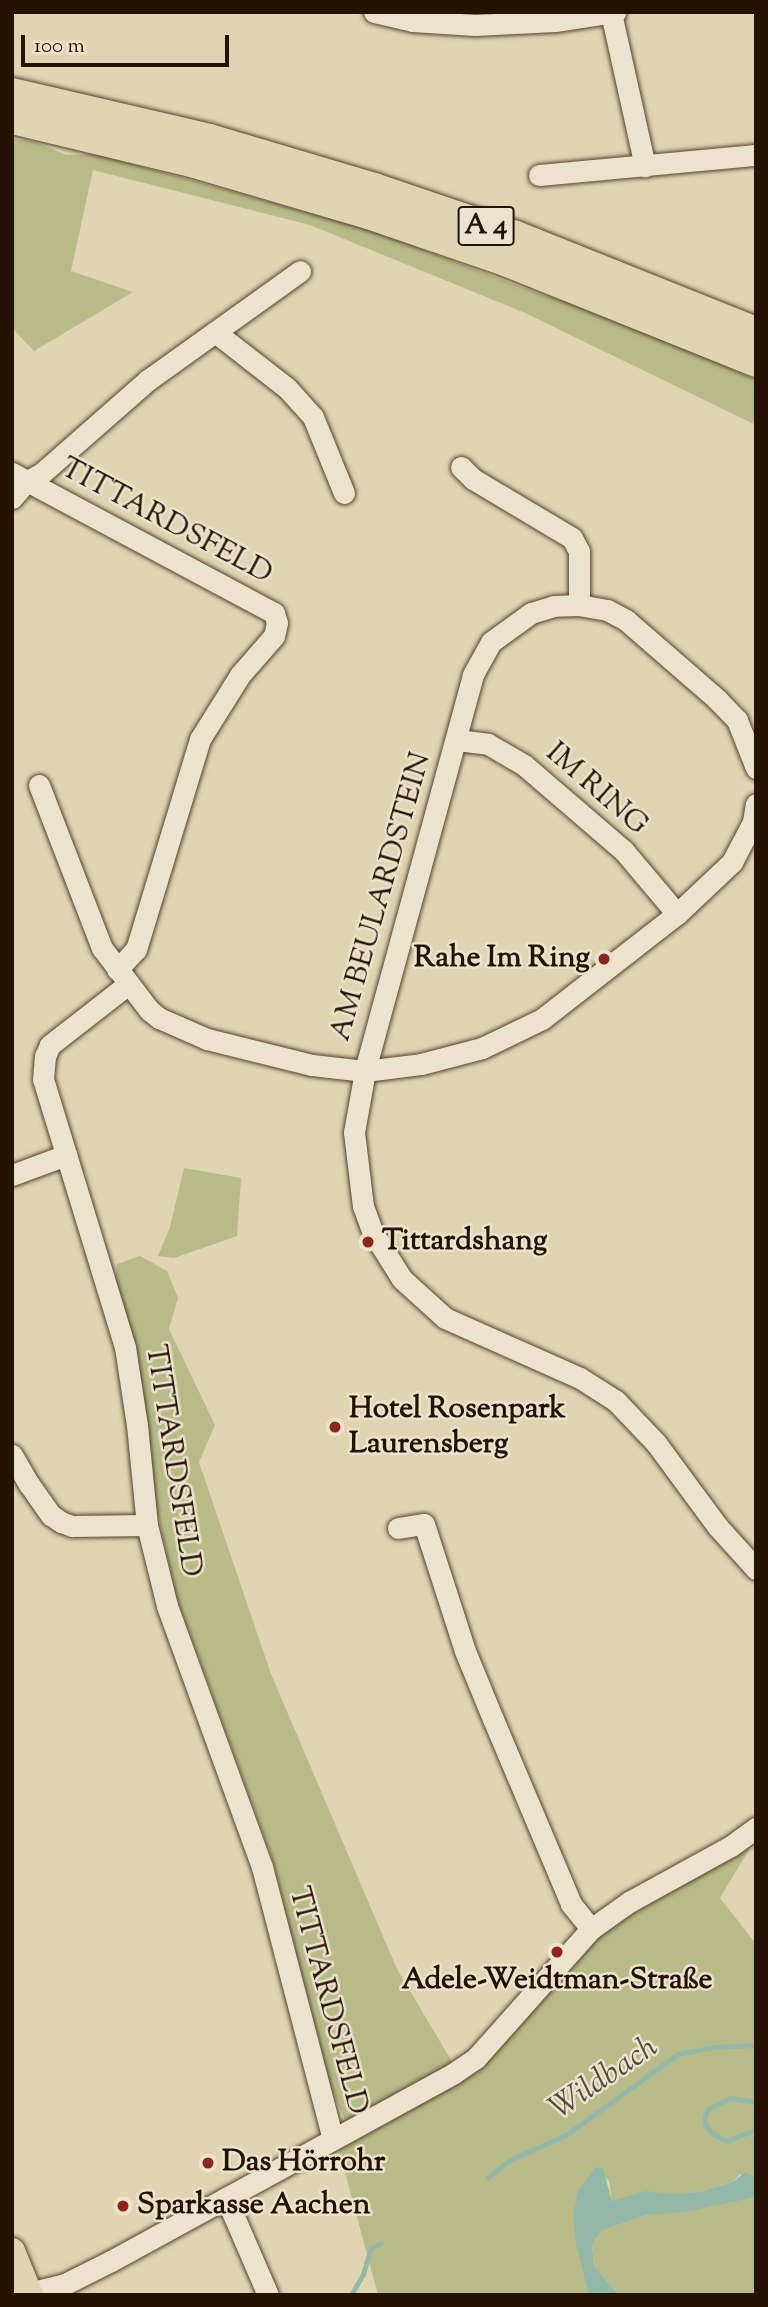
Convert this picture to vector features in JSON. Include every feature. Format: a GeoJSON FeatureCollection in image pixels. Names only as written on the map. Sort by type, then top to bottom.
{"type":"FeatureCollection","features":[{"type":"Feature","properties":{"kind":"highway","name":"A 4"},"geometry":{"type":"LineString","coordinates":[[12,93],[209,139],[374,188],[528,241],[756,332]]}},
{"type":"Feature","properties":{"kind":"highway","name":"A 4"},"geometry":{"type":"LineString","coordinates":[[12,119],[195,163],[368,214],[541,274],[756,362]]}},
{"type":"Feature","properties":{"kind":"main road"},"geometry":{"type":"LineString","coordinates":[[12,2251],[26,2294]]}},
{"type":"Feature","properties":{"kind":"street"},"geometry":{"type":"LineString","coordinates":[[374,12],[412,21],[475,25],[555,21],[613,13],[645,166]]}},
{"type":"Feature","properties":{"kind":"street"},"geometry":{"type":"LineString","coordinates":[[540,175],[756,155]]}},
{"type":"Feature","properties":{"kind":"street"},"geometry":{"type":"LineString","coordinates":[[17,484],[41,473],[148,380],[300,271]]}},
{"type":"Feature","properties":{"kind":"street"},"geometry":{"type":"LineString","coordinates":[[215,332],[287,388],[313,417],[344,494]]}},
{"type":"Feature","properties":{"kind":"street"},"geometry":{"type":"LineString","coordinates":[[461,467],[473,479],[572,538],[579,551],[579,605]]}},
{"type":"Feature","properties":{"kind":"street","name":"TITTARDSFELD"},"geometry":{"type":"LineString","coordinates":[[17,484],[274,613],[277,623],[274,636],[240,675],[200,739],[136,949],[122,978],[58,1037],[45,1056],[43,1079],[125,1347],[137,1425],[147,1525],[169,1612],[262,1867],[333,2139]]}},
{"type":"Feature","properties":{"kind":"street","name":"AM BEULARDSTEIN"},"geometry":{"type":"LineString","coordinates":[[756,768],[737,720],[718,699],[626,620],[607,610],[579,605],[554,606],[531,613],[491,642],[473,675],[365,1071],[421,1064],[482,1048],[541,1019],[677,914],[732,862],[753,822],[756,804]]}},
{"type":"Feature","properties":{"kind":"street","name":"IM RING"},"geometry":{"type":"LineString","coordinates":[[457,740],[488,744],[524,765],[624,851],[677,914]]}},
{"type":"Feature","properties":{"kind":"street"},"geometry":{"type":"LineString","coordinates":[[38,785],[102,948],[122,978],[159,1018],[207,1039],[312,1065],[365,1071],[355,1132],[359,1181],[373,1233],[402,1279],[444,1318],[580,1378],[616,1401],[656,1443],[718,1527],[756,1569]]}},
{"type":"Feature","properties":{"kind":"street"},"geometry":{"type":"LineString","coordinates":[[12,1175],[66,1154]]}},
{"type":"Feature","properties":{"kind":"street"},"geometry":{"type":"LineString","coordinates":[[12,1455],[51,1514],[72,1526],[147,1525]]}},
{"type":"Feature","properties":{"kind":"street"},"geometry":{"type":"LineString","coordinates":[[398,1528],[424,1524],[464,1651],[572,1904],[592,1929]]}},
{"type":"Feature","properties":{"kind":"street"},"geometry":{"type":"LineString","coordinates":[[26,2294],[65,2284],[454,2073],[476,2058],[592,1929],[629,1902],[731,1846],[756,1828]]}},
{"type":"Feature","properties":{"kind":"street"},"geometry":{"type":"LineString","coordinates":[[226,2197],[268,2295]]}},
{"type":"Feature","properties":{"kind":"green space"},"geometry":{"type":"Polygon","coordinates":[[[12,139],[33,141],[66,155],[96,154],[374,231],[524,288],[628,323],[756,380],[756,425],[525,313],[310,225],[93,170],[71,271],[133,292],[34,351],[12,328],[12,139]]]}},
{"type":"Feature","properties":{"kind":"green space"},"geometry":{"type":"Polygon","coordinates":[[[184,1168],[241,1178],[237,1236],[174,1258],[158,1256],[170,1227],[184,1168]]]}},
{"type":"Feature","properties":{"kind":"green space"},"geometry":{"type":"Polygon","coordinates":[[[140,1256],[167,1271],[178,1298],[169,1329],[215,1425],[199,1462],[271,1674],[397,1969],[454,2065],[347,2125],[330,2085],[272,1858],[176,1596],[154,1496],[115,1285],[117,1264],[140,1256]]]}},
{"type":"Feature","properties":{"kind":"green space"},"geometry":{"type":"Polygon","coordinates":[[[753,1843],[720,1898],[756,1944],[756,2177],[740,2174],[733,2182],[698,2192],[612,2201],[609,2181],[595,2167],[589,2295],[378,2295],[339,2150],[459,2082],[598,1935],[753,1843]]]}},
{"type":"Feature","properties":{"kind":"green space"},"geometry":{"type":"Polygon","coordinates":[[[756,2197],[756,2295],[619,2295],[594,2266],[592,2245],[602,2230],[614,2224],[645,2215],[756,2197]]]}},
{"type":"Feature","properties":{"kind":"shaded area"},"geometry":{"type":"Polygon","coordinates":[[[595,2167],[603,2169],[612,2201],[646,2191],[672,2194],[698,2192],[733,2182],[745,2172],[756,2177],[756,2197],[685,2212],[645,2215],[602,2230],[592,2245],[594,2266],[619,2295],[589,2295],[576,2244],[573,2217],[578,2191],[595,2167]]]}},
{"type":"Feature","properties":{"kind":"waterway","name":"Wildbach"},"geometry":{"type":"LineString","coordinates":[[487,2178],[510,2160],[566,2135],[678,2054],[714,2047],[756,2045]]}},
{"type":"Feature","properties":{"kind":"waterway","name":"Wildbach"},"geometry":{"type":"LineString","coordinates":[[756,2102],[730,2099],[709,2109],[705,2116],[706,2125],[712,2133],[727,2141],[756,2129]]}},
{"type":"Feature","properties":{"kind":"waterway","name":"Wildbach"},"geometry":{"type":"LineString","coordinates":[[351,2295],[363,2274],[371,2248],[381,2243]]}},
{"type":"Feature","properties":{"kind":"place","name":"Rahe Im Ring"},"geometry":{"type":"Point","coordinates":[604,959]}},
{"type":"Feature","properties":{"kind":"place","name":"Tittardshang"},"geometry":{"type":"Point","coordinates":[368,1242]}},
{"type":"Feature","properties":{"kind":"place","name":"Hotel Rosenpark Laurensberg"},"geometry":{"type":"Point","coordinates":[335,1427]}},
{"type":"Feature","properties":{"kind":"place","name":"Adele-Weidtman-Straße"},"geometry":{"type":"Point","coordinates":[557,1952]}},
{"type":"Feature","properties":{"kind":"place","name":"Das Hörrohr"},"geometry":{"type":"Point","coordinates":[208,2163]}},
{"type":"Feature","properties":{"kind":"place","name":"Sparkasse Aachen"},"geometry":{"type":"Point","coordinates":[123,2206]}}]}
